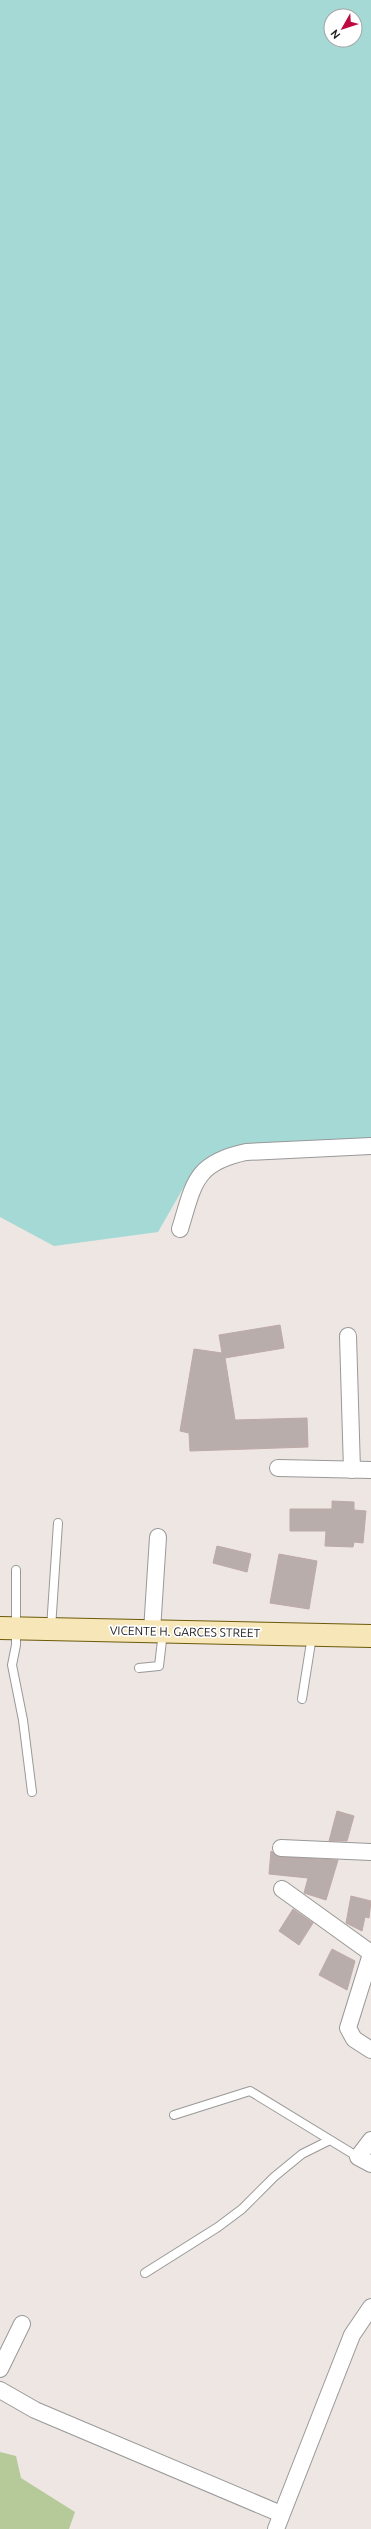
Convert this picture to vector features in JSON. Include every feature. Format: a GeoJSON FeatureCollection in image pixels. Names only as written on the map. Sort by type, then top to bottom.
{"type":"FeatureCollection","features":[{"type":"Feature","properties":{"kind":"street"},"geometry":{"type":"LineString","coordinates":[[180,1229],[196,1180],[206,1167],[226,1156],[246,1152],[371,1146]]}},
{"type":"Feature","properties":{"kind":"street"},"geometry":{"type":"LineString","coordinates":[[348,1336],[352,1470]]}},
{"type":"Feature","properties":{"kind":"street"},"geometry":{"type":"LineString","coordinates":[[278,1468],[371,1470]]}},
{"type":"Feature","properties":{"kind":"street"},"geometry":{"type":"LineString","coordinates":[[157,1632],[158,1537]]}},
{"type":"Feature","properties":{"kind":"street","name":"VICENTE H. GARCES STREET"},"geometry":{"type":"LineString","coordinates":[[8,1628],[371,1636]]}},
{"type":"Feature","properties":{"kind":"street"},"geometry":{"type":"LineString","coordinates":[[281,1848],[371,1852]]}},
{"type":"Feature","properties":{"kind":"street"},"geometry":{"type":"LineString","coordinates":[[282,1889],[371,1954],[348,2028],[354,2039],[371,2050]]}},
{"type":"Feature","properties":{"kind":"street"},"geometry":{"type":"LineString","coordinates":[[365,2160],[371,2140]]}},
{"type":"Feature","properties":{"kind":"street"},"geometry":{"type":"LineString","coordinates":[[0,2390],[35,2410],[278,2522],[352,2335],[371,2307]]}},
{"type":"Feature","properties":{"kind":"street"},"geometry":{"type":"LineString","coordinates":[[0,2369],[22,2324]]}},
{"type":"Feature","properties":{"kind":"lane"},"geometry":{"type":"LineString","coordinates":[[51,1629],[58,1523]]}},
{"type":"Feature","properties":{"kind":"lane"},"geometry":{"type":"LineString","coordinates":[[16,1570],[8,1628],[16,1645],[12,1665],[23,1720],[32,1792]]}},
{"type":"Feature","properties":{"kind":"lane"},"geometry":{"type":"LineString","coordinates":[[139,1668],[159,1666],[157,1632]]}},
{"type":"Feature","properties":{"kind":"lane"},"geometry":{"type":"LineString","coordinates":[[302,1699],[312,1634]]}},
{"type":"Feature","properties":{"kind":"lane"},"geometry":{"type":"LineString","coordinates":[[174,2115],[250,2091],[328,2140],[365,2160]]}},
{"type":"Feature","properties":{"kind":"lane"},"geometry":{"type":"LineString","coordinates":[[145,2273],[218,2227],[242,2209],[274,2177],[302,2154],[328,2140]]}},
{"type":"Feature","properties":{"kind":"green space"},"geometry":{"type":"Polygon","coordinates":[[[0,2452],[16,2456],[21,2478],[75,2512],[69,2529],[0,2529],[0,2452]]]}},
{"type":"Feature","properties":{"kind":"water"},"geometry":{"type":"Polygon","coordinates":[[[0,0],[371,0],[371,1140],[233,1147],[193,1171],[158,1232],[54,1246],[0,1217],[0,0]]]}},
{"type":"Feature","properties":{"kind":"building"},"geometry":{"type":"Polygon","coordinates":[[[280,1325],[284,1348],[225,1358],[235,1420],[307,1418],[308,1447],[190,1451],[189,1433],[180,1431],[194,1349],[222,1353],[219,1335],[280,1325]]]}},
{"type":"Feature","properties":{"kind":"building"},"geometry":{"type":"Polygon","coordinates":[[[332,1501],[354,1502],[354,1510],[366,1511],[363,1543],[354,1542],[353,1547],[325,1546],[326,1531],[290,1531],[290,1509],[332,1509],[332,1501]]]}},
{"type":"Feature","properties":{"kind":"building"},"geometry":{"type":"Polygon","coordinates":[[[217,1546],[251,1554],[247,1572],[213,1563],[217,1546]]]}},
{"type":"Feature","properties":{"kind":"building"},"geometry":{"type":"Polygon","coordinates":[[[279,1554],[317,1561],[309,1609],[270,1603],[279,1554]]]}},
{"type":"Feature","properties":{"kind":"building"},"geometry":{"type":"Polygon","coordinates":[[[337,1811],[354,1816],[347,1841],[329,1841],[337,1811]]]}},
{"type":"Feature","properties":{"kind":"building"},"geometry":{"type":"Polygon","coordinates":[[[271,1851],[281,1857],[338,1860],[326,1900],[304,1893],[308,1878],[269,1874],[271,1851]]]}},
{"type":"Feature","properties":{"kind":"building"},"geometry":{"type":"Polygon","coordinates":[[[351,1896],[371,1901],[369,1918],[365,1917],[362,1931],[346,1923],[351,1896]]]}},
{"type":"Feature","properties":{"kind":"building"},"geometry":{"type":"Polygon","coordinates":[[[293,1909],[313,1923],[299,1945],[279,1931],[293,1909]]]}},
{"type":"Feature","properties":{"kind":"building"},"geometry":{"type":"Polygon","coordinates":[[[332,1949],[355,1961],[347,1990],[319,1975],[332,1949]]]}}]}
